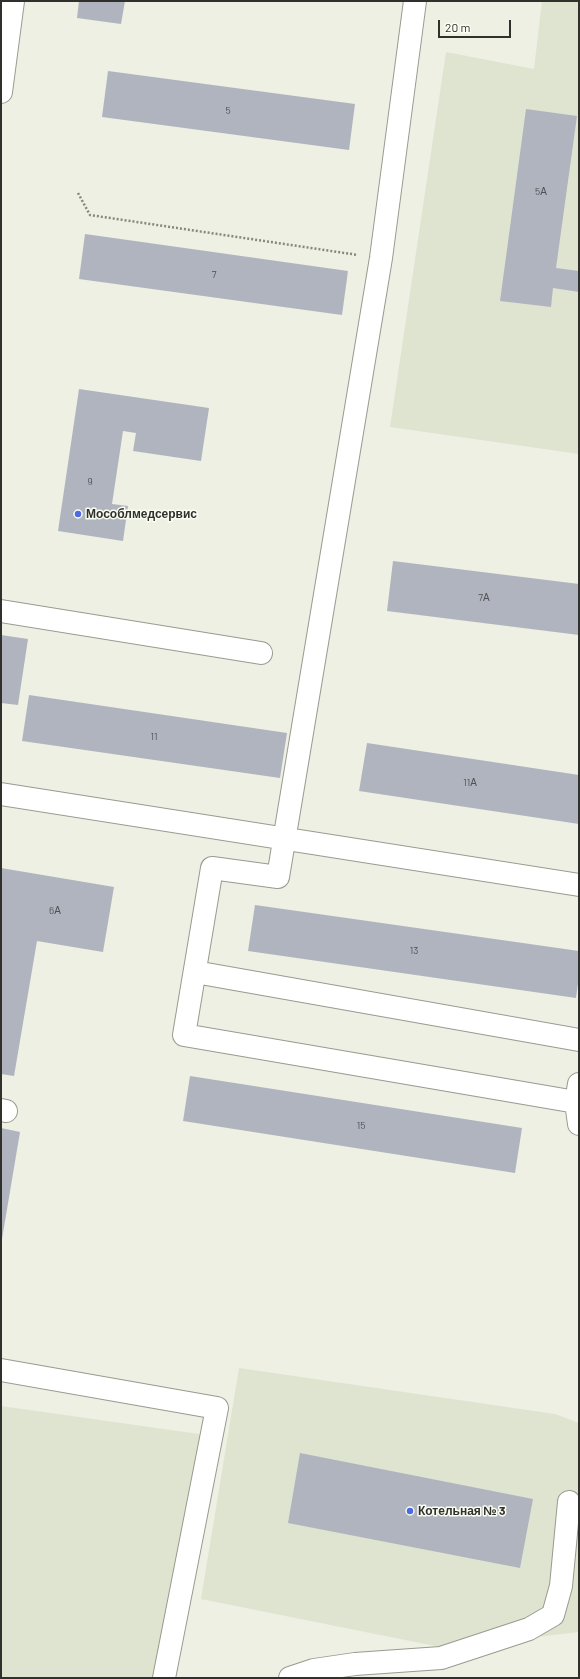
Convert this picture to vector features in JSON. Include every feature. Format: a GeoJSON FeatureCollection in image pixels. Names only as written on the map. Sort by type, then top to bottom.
{"type":"FeatureCollection","features":[{"type":"Feature","properties":{"kind":"street"},"geometry":{"type":"LineString","coordinates":[[1,92],[13,1]]}},
{"type":"Feature","properties":{"kind":"street"},"geometry":{"type":"LineString","coordinates":[[415,1],[381,258],[278,877],[212,868],[184,1035],[578,1093],[579,1124]]}},
{"type":"Feature","properties":{"kind":"street"},"geometry":{"type":"LineString","coordinates":[[1,611],[262,653]]}},
{"type":"Feature","properties":{"kind":"street"},"geometry":{"type":"LineString","coordinates":[[1,794],[579,885]]}},
{"type":"Feature","properties":{"kind":"street"},"geometry":{"type":"LineString","coordinates":[[195,972],[579,1040]]}},
{"type":"Feature","properties":{"kind":"street"},"geometry":{"type":"LineString","coordinates":[[1,1370],[217,1408],[164,1678]]}},
{"type":"Feature","properties":{"kind":"street"},"geometry":{"type":"LineString","coordinates":[[290,1678],[314,1670],[355,1664],[442,1658],[529,1629],[553,1615],[561,1586],[569,1502]]}},
{"type":"Feature","properties":{"kind":"path"},"geometry":{"type":"LineString","coordinates":[[78,194],[90,215],[381,258]]}},
{"type":"Feature","properties":{"kind":"shaded area"},"geometry":{"type":"Polygon","coordinates":[[[542,1],[579,1],[579,454],[390,427],[446,52],[534,69],[542,1]]]}},
{"type":"Feature","properties":{"kind":"shaded area"},"geometry":{"type":"Polygon","coordinates":[[[239,1368],[555,1414],[579,1423],[579,1632],[445,1648],[201,1599],[239,1368]]]}},
{"type":"Feature","properties":{"kind":"shaded area"},"geometry":{"type":"Polygon","coordinates":[[[1,1406],[206,1435],[167,1678],[1,1678],[1,1406]]]}},
{"type":"Feature","properties":{"kind":"building"},"geometry":{"type":"Polygon","coordinates":[[[79,1],[125,1],[121,24],[77,18],[79,1]]]}},
{"type":"Feature","properties":{"kind":"building"},"geometry":{"type":"Polygon","coordinates":[[[108,71],[355,104],[349,150],[102,117],[108,71]]]}},
{"type":"Feature","properties":{"kind":"building"},"geometry":{"type":"Polygon","coordinates":[[[526,109],[577,116],[556,268],[579,271],[579,292],[553,288],[551,307],[500,301],[526,109]]]}},
{"type":"Feature","properties":{"kind":"building"},"geometry":{"type":"Polygon","coordinates":[[[85,234],[348,271],[342,315],[79,279],[85,234]]]}},
{"type":"Feature","properties":{"kind":"building"},"geometry":{"type":"Polygon","coordinates":[[[79,389],[209,408],[201,461],[133,451],[136,433],[123,431],[112,504],[128,506],[123,541],[58,531],[79,389]]]}},
{"type":"Feature","properties":{"kind":"building"},"geometry":{"type":"Polygon","coordinates":[[[393,561],[579,584],[579,635],[387,611],[393,561]]]}},
{"type":"Feature","properties":{"kind":"building"},"geometry":{"type":"Polygon","coordinates":[[[1,635],[28,639],[18,705],[1,703],[1,635]]]}},
{"type":"Feature","properties":{"kind":"building"},"geometry":{"type":"Polygon","coordinates":[[[29,695],[287,733],[280,778],[22,741],[29,695]]]}},
{"type":"Feature","properties":{"kind":"building"},"geometry":{"type":"Polygon","coordinates":[[[367,743],[579,775],[579,824],[359,791],[367,743]]]}},
{"type":"Feature","properties":{"kind":"building"},"geometry":{"type":"Polygon","coordinates":[[[1,868],[114,887],[103,952],[37,941],[14,1076],[1,1074],[1,868]]]}},
{"type":"Feature","properties":{"kind":"building"},"geometry":{"type":"Polygon","coordinates":[[[255,905],[579,951],[579,976],[576,998],[248,951],[255,905]]]}},
{"type":"Feature","properties":{"kind":"building"},"geometry":{"type":"Polygon","coordinates":[[[190,1076],[522,1128],[515,1173],[183,1121],[190,1076]]]}},
{"type":"Feature","properties":{"kind":"building"},"geometry":{"type":"Polygon","coordinates":[[[1,1128],[20,1132],[2,1239],[1,1239],[1,1128]]]}},
{"type":"Feature","properties":{"kind":"building","name":"Котельная № 3"},"geometry":{"type":"Polygon","coordinates":[[[300,1453],[533,1499],[520,1568],[288,1523],[300,1453]]]}},
{"type":"Feature","properties":{"kind":"place","name":"Мособлмедсервис"},"geometry":{"type":"Point","coordinates":[78,514]}},
{"type":"Feature","properties":{"kind":"place","name":"Котельная № 3"},"geometry":{"type":"Point","coordinates":[410,1511]}}]}
